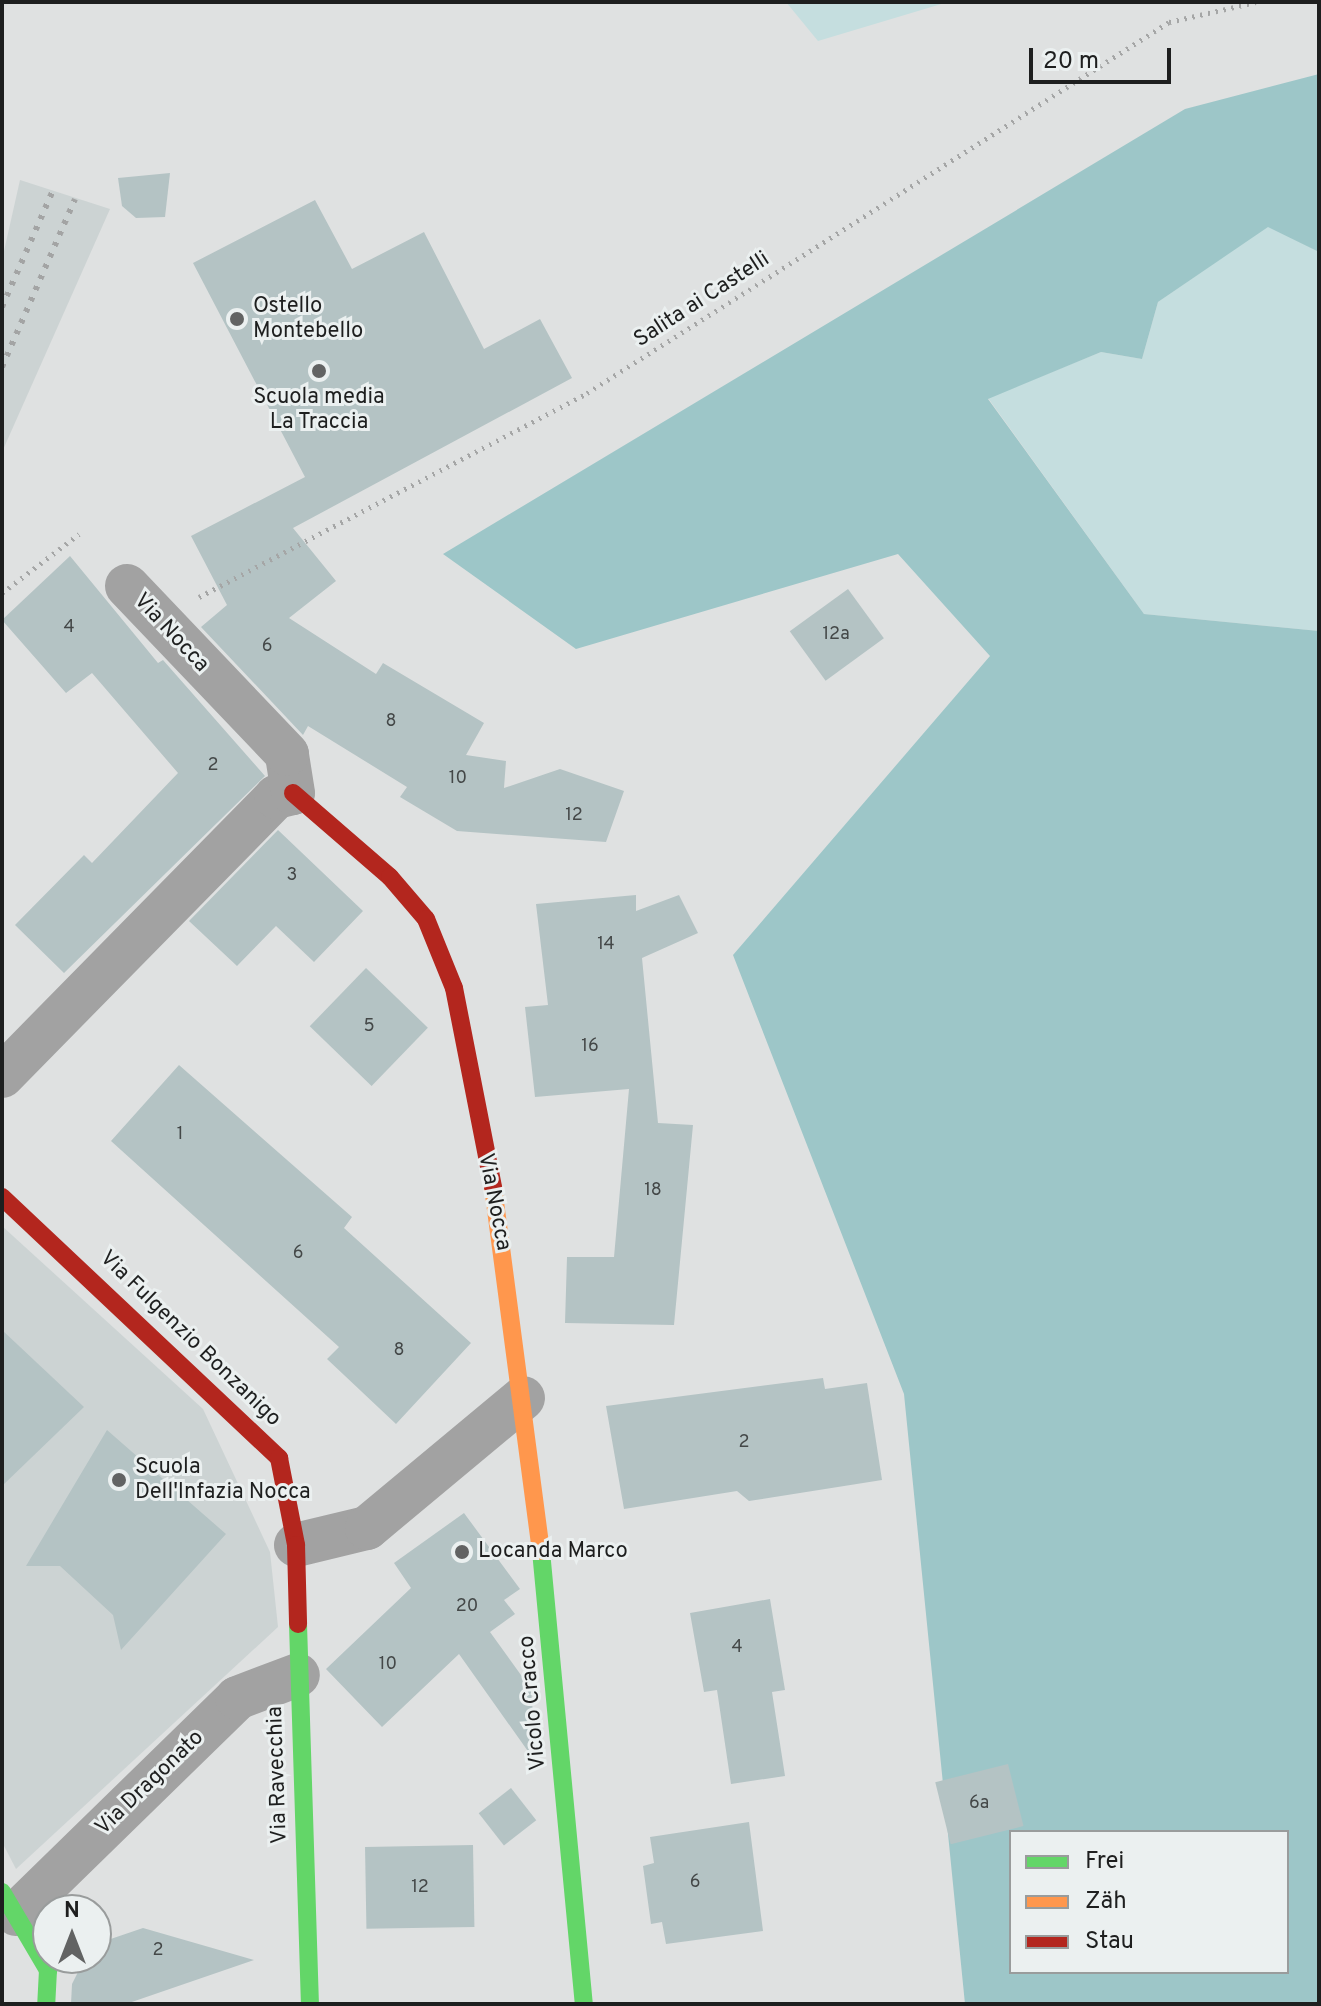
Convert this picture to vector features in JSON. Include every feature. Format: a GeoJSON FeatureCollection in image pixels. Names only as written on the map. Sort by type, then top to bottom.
{"type":"FeatureCollection","features":[{"type":"Feature","properties":{"kind":"street","name":"Via Nocca"},"geometry":{"type":"LineString","coordinates":[[127,586],[156,620],[287,754],[293,793],[390,877],[426,919],[454,988],[505,1250],[523,1398]]}},
{"type":"Feature","properties":{"kind":"street"},"geometry":{"type":"LineString","coordinates":[[2,1076],[276,797],[293,793]]}},
{"type":"Feature","properties":{"kind":"street","name":"Via Fulgenzio Bonzanigo"},"geometry":{"type":"LineString","coordinates":[[2,1197],[279,1458],[296,1545]]}},
{"type":"Feature","properties":{"kind":"street"},"geometry":{"type":"LineString","coordinates":[[296,1545],[367,1528],[523,1398]]}},
{"type":"Feature","properties":{"kind":"street","name":"Vicolo Cracco"},"geometry":{"type":"LineString","coordinates":[[523,1398],[584,2004]]}},
{"type":"Feature","properties":{"kind":"street","name":"Via Ravecchia"},"geometry":{"type":"LineString","coordinates":[[296,1545],[310,2004]]}},
{"type":"Feature","properties":{"kind":"street","name":"Via Dragonato"},"geometry":{"type":"LineString","coordinates":[[46,2004],[48,1970],[9,1903],[237,1698],[298,1675]]}},
{"type":"Feature","properties":{"kind":"path","name":"Salita ai Castelli"},"geometry":{"type":"LineString","coordinates":[[156,620],[587,393],[1169,22],[1256,2]]}},
{"type":"Feature","properties":{"kind":"path"},"geometry":{"type":"LineString","coordinates":[[2,593],[79,534]]}},
{"type":"Feature","properties":{"kind":"shaded area"},"geometry":{"type":"Polygon","coordinates":[[[786,2],[948,2],[818,41],[786,2]]]}},
{"type":"Feature","properties":{"kind":"shaded area"},"geometry":{"type":"Polygon","coordinates":[[[1319,74],[1319,252],[1268,227],[1158,302],[1142,359],[1101,352],[988,399],[1144,614],[1319,631],[1319,2004],[965,2004],[904,1394],[733,955],[990,656],[898,554],[576,649],[443,554],[1185,109],[1319,74]]]}},
{"type":"Feature","properties":{"kind":"shaded area"},"geometry":{"type":"Polygon","coordinates":[[[20,180],[110,209],[2,452],[2,260],[20,180]]]}},
{"type":"Feature","properties":{"kind":"shaded area"},"geometry":{"type":"Polygon","coordinates":[[[1268,226],[1319,252],[1319,631],[1144,614],[988,398],[1101,352],[1142,359],[1158,302],[1268,226]]]}},
{"type":"Feature","properties":{"kind":"shaded area","name":"Scuola Dell'Infazia Nocca"},"geometry":{"type":"Polygon","coordinates":[[[2,1226],[203,1409],[270,1552],[278,1627],[16,1869],[2,1842],[2,1226]]]}},
{"type":"Feature","properties":{"kind":"building"},"geometry":{"type":"Polygon","coordinates":[[[170,173],[165,217],[136,218],[122,206],[118,178],[170,173]]]}},
{"type":"Feature","properties":{"kind":"building"},"geometry":{"type":"Polygon","coordinates":[[[315,200],[352,269],[424,232],[484,349],[540,319],[572,378],[293,528],[336,581],[289,618],[376,674],[383,663],[484,723],[466,755],[506,761],[504,788],[560,769],[624,791],[606,842],[457,831],[400,797],[407,787],[308,726],[303,735],[201,627],[227,605],[191,536],[305,477],[193,263],[315,200]]]}},
{"type":"Feature","properties":{"kind":"building"},"geometry":{"type":"Polygon","coordinates":[[[70,556],[158,663],[163,660],[265,776],[64,973],[15,925],[84,855],[92,863],[178,773],[92,673],[66,693],[2,620],[70,556]]]}},
{"type":"Feature","properties":{"kind":"building"},"geometry":{"type":"Polygon","coordinates":[[[848,589],[884,638],[826,681],[790,631],[848,589]]]}},
{"type":"Feature","properties":{"kind":"building"},"geometry":{"type":"Polygon","coordinates":[[[278,830],[363,911],[314,962],[276,926],[237,966],[189,921],[278,830]]]}},
{"type":"Feature","properties":{"kind":"building"},"geometry":{"type":"Polygon","coordinates":[[[636,895],[636,911],[679,895],[698,933],[642,958],[658,1123],[693,1125],[674,1325],[565,1323],[567,1257],[614,1257],[629,1089],[535,1097],[525,1007],[548,1005],[536,904],[636,895]]]}},
{"type":"Feature","properties":{"kind":"building"},"geometry":{"type":"Polygon","coordinates":[[[366,968],[428,1028],[372,1086],[310,1026],[366,968]]]}},
{"type":"Feature","properties":{"kind":"building"},"geometry":{"type":"Polygon","coordinates":[[[179,1065],[352,1217],[344,1228],[471,1343],[396,1424],[327,1359],[339,1347],[111,1141],[179,1065]]]}},
{"type":"Feature","properties":{"kind":"building"},"geometry":{"type":"Polygon","coordinates":[[[2,1330],[84,1407],[2,1486],[2,1330]]]}},
{"type":"Feature","properties":{"kind":"building"},"geometry":{"type":"Polygon","coordinates":[[[823,1378],[825,1389],[867,1383],[882,1480],[749,1501],[737,1491],[624,1509],[606,1406],[823,1378]]]}},
{"type":"Feature","properties":{"kind":"building"},"geometry":{"type":"Polygon","coordinates":[[[107,1430],[226,1534],[121,1650],[113,1615],[60,1566],[26,1566],[107,1430]]]}},
{"type":"Feature","properties":{"kind":"building"},"geometry":{"type":"Polygon","coordinates":[[[464,1513],[520,1589],[504,1600],[515,1614],[490,1632],[531,1689],[537,1764],[459,1654],[382,1727],[326,1669],[411,1588],[394,1563],[464,1513]]]}},
{"type":"Feature","properties":{"kind":"building"},"geometry":{"type":"Polygon","coordinates":[[[770,1599],[785,1690],[772,1692],[785,1776],[731,1784],[717,1690],[704,1692],[690,1613],[770,1599]]]}},
{"type":"Feature","properties":{"kind":"building"},"geometry":{"type":"Polygon","coordinates":[[[1008,1764],[1023,1826],[951,1844],[935,1782],[1008,1764]]]}},
{"type":"Feature","properties":{"kind":"building"},"geometry":{"type":"Polygon","coordinates":[[[511,1788],[536,1820],[504,1846],[479,1813],[511,1788]]]}},
{"type":"Feature","properties":{"kind":"building"},"geometry":{"type":"Polygon","coordinates":[[[749,1822],[763,1931],[666,1944],[662,1922],[651,1924],[643,1866],[654,1863],[650,1837],[749,1822]]]}},
{"type":"Feature","properties":{"kind":"building"},"geometry":{"type":"Polygon","coordinates":[[[473,1845],[474,1927],[366,1929],[365,1847],[473,1845]]]}},
{"type":"Feature","properties":{"kind":"building"},"geometry":{"type":"Polygon","coordinates":[[[143,1928],[254,1960],[126,2004],[71,2004],[72,1984],[77,1974],[112,1974],[112,1939],[143,1928]]]}},
{"type":"Feature","properties":{"kind":"railway"},"geometry":{"type":"LineString","coordinates":[[2,307],[53,190]]}},
{"type":"Feature","properties":{"kind":"railway"},"geometry":{"type":"LineString","coordinates":[[2,367],[75,199]]}},
{"type":"Feature","properties":{"kind":"traffic: fast"},"geometry":{"type":"LineString","coordinates":[[541,1551],[584,2004]]}},
{"type":"Feature","properties":{"kind":"traffic: fast"},"geometry":{"type":"LineString","coordinates":[[298,1624],[310,2004]]}},
{"type":"Feature","properties":{"kind":"traffic: fast"},"geometry":{"type":"LineString","coordinates":[[2,1892],[48,1970],[46,2004]]}},
{"type":"Feature","properties":{"kind":"traffic: slow"},"geometry":{"type":"LineString","coordinates":[[493,1187],[541,1551]]}},
{"type":"Feature","properties":{"kind":"traffic: jam"},"geometry":{"type":"LineString","coordinates":[[293,793],[390,877],[426,919],[454,988],[493,1187]]}},
{"type":"Feature","properties":{"kind":"traffic: jam"},"geometry":{"type":"LineString","coordinates":[[2,1197],[279,1458],[296,1545],[298,1624]]}},
{"type":"Feature","properties":{"kind":"place","name":"Ostello Montebello"},"geometry":{"type":"Point","coordinates":[237,319]}},
{"type":"Feature","properties":{"kind":"place","name":"Scuola media La Traccia"},"geometry":{"type":"Point","coordinates":[319,371]}},
{"type":"Feature","properties":{"kind":"place","name":"Scuola Dell'Infazia Nocca"},"geometry":{"type":"Point","coordinates":[119,1480]}},
{"type":"Feature","properties":{"kind":"place","name":"Locanda Marco"},"geometry":{"type":"Point","coordinates":[462,1552]}}]}
